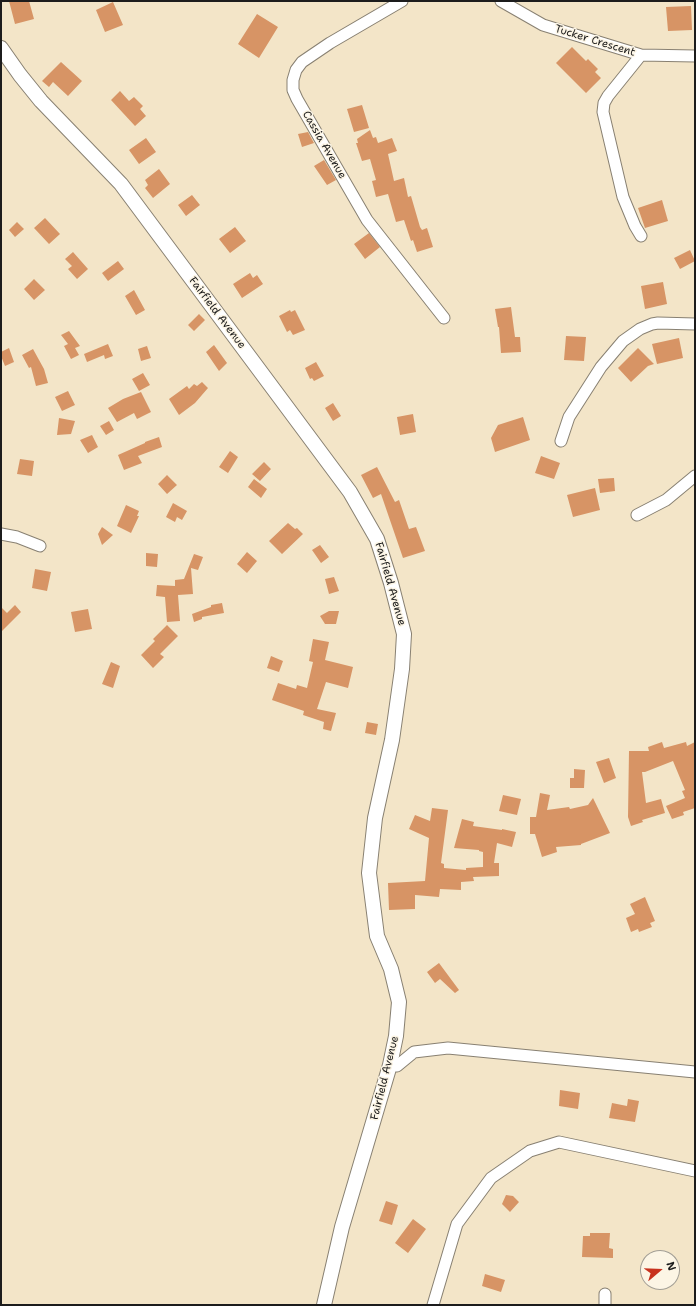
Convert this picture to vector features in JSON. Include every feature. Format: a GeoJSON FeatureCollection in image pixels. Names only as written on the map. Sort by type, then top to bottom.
{"type":"FeatureCollection","features":[{"type":"Feature","properties":{"kind":"street","name":"Cassia Avenue"},"geometry":{"type":"LineString","coordinates":[[402,1],[330,43],[302,62],[296,70],[293,80],[294,90],[297,99],[367,220],[444,318]]}},
{"type":"Feature","properties":{"kind":"street","name":"Tucker Crescent"},"geometry":{"type":"LineString","coordinates":[[501,1],[543,25],[641,55],[695,56]]}},
{"type":"Feature","properties":{"kind":"street","name":"Fairfield Avenue"},"geometry":{"type":"LineString","coordinates":[[1,48],[41,102],[121,184],[350,492],[377,539],[391,583],[404,634],[402,669],[392,740],[375,818],[369,873],[377,936],[391,970],[399,1002],[396,1036],[390,1066],[342,1227],[324,1305]]}},
{"type":"Feature","properties":{"kind":"street"},"geometry":{"type":"LineString","coordinates":[[641,55],[608,96],[604,103],[603,112],[623,197],[635,226],[641,236]]}},
{"type":"Feature","properties":{"kind":"street"},"geometry":{"type":"LineString","coordinates":[[561,441],[569,417],[601,367],[623,341],[640,329],[652,324],[695,324]]}},
{"type":"Feature","properties":{"kind":"street"},"geometry":{"type":"LineString","coordinates":[[637,515],[666,500],[695,476]]}},
{"type":"Feature","properties":{"kind":"street"},"geometry":{"type":"LineString","coordinates":[[1,534],[17,537],[40,546]]}},
{"type":"Feature","properties":{"kind":"street"},"geometry":{"type":"LineString","coordinates":[[390,1066],[397,1066],[414,1052],[448,1048],[695,1072]]}},
{"type":"Feature","properties":{"kind":"street"},"geometry":{"type":"LineString","coordinates":[[433,1305],[457,1224],[491,1178],[530,1151],[559,1142],[695,1171]]}},
{"type":"Feature","properties":{"kind":"street"},"geometry":{"type":"LineString","coordinates":[[604,1305],[605,1294]]}},
{"type":"Feature","properties":{"kind":"building"},"geometry":{"type":"Polygon","coordinates":[[[9,1],[29,1],[34,19],[15,24],[9,1]]]}},
{"type":"Feature","properties":{"kind":"building"},"geometry":{"type":"Polygon","coordinates":[[[113,2],[123,25],[105,32],[96,10],[113,2]]]}},
{"type":"Feature","properties":{"kind":"building"},"geometry":{"type":"Polygon","coordinates":[[[691,6],[692,30],[668,31],[666,7],[691,6]]]}},
{"type":"Feature","properties":{"kind":"building"},"geometry":{"type":"Polygon","coordinates":[[[257,14],[278,27],[259,58],[238,44],[257,14]]]}},
{"type":"Feature","properties":{"kind":"building"},"geometry":{"type":"Polygon","coordinates":[[[572,47],[586,61],[588,59],[598,69],[595,72],[601,78],[586,93],[556,63],[572,47]]]}},
{"type":"Feature","properties":{"kind":"building"},"geometry":{"type":"Polygon","coordinates":[[[61,62],[82,81],[68,96],[53,82],[49,87],[42,81],[61,62]]]}},
{"type":"Feature","properties":{"kind":"building"},"geometry":{"type":"Polygon","coordinates":[[[120,91],[129,101],[134,97],[143,106],[140,109],[146,116],[135,126],[111,100],[120,91]]]}},
{"type":"Feature","properties":{"kind":"building"},"geometry":{"type":"Polygon","coordinates":[[[362,105],[369,128],[354,132],[347,109],[362,105]]]}},
{"type":"Feature","properties":{"kind":"building"},"geometry":{"type":"Polygon","coordinates":[[[370,130],[373,138],[376,137],[378,143],[392,138],[397,151],[388,154],[394,181],[404,178],[408,197],[411,196],[420,227],[422,230],[427,228],[433,247],[417,252],[413,240],[411,241],[404,220],[396,222],[388,194],[376,197],[372,181],[376,180],[370,159],[362,161],[356,143],[358,143],[357,139],[370,130]]]}},
{"type":"Feature","properties":{"kind":"building"},"geometry":{"type":"Polygon","coordinates":[[[308,132],[314,143],[302,147],[298,134],[308,132]]]}},
{"type":"Feature","properties":{"kind":"building"},"geometry":{"type":"Polygon","coordinates":[[[146,138],[156,152],[139,164],[129,150],[146,138]]]}},
{"type":"Feature","properties":{"kind":"building"},"geometry":{"type":"Polygon","coordinates":[[[324,160],[336,180],[327,185],[314,166],[324,160]]]}},
{"type":"Feature","properties":{"kind":"building"},"geometry":{"type":"Polygon","coordinates":[[[159,169],[170,184],[153,198],[145,188],[148,185],[145,180],[159,169]]]}},
{"type":"Feature","properties":{"kind":"building"},"geometry":{"type":"Polygon","coordinates":[[[192,195],[200,205],[186,216],[178,205],[192,195]]]}},
{"type":"Feature","properties":{"kind":"building"},"geometry":{"type":"Polygon","coordinates":[[[662,200],[668,221],[645,228],[638,208],[662,200]]]}},
{"type":"Feature","properties":{"kind":"building"},"geometry":{"type":"Polygon","coordinates":[[[45,218],[60,234],[49,244],[34,228],[45,218]]]}},
{"type":"Feature","properties":{"kind":"building"},"geometry":{"type":"Polygon","coordinates":[[[17,222],[24,229],[15,237],[9,230],[17,222]]]}},
{"type":"Feature","properties":{"kind":"building"},"geometry":{"type":"Polygon","coordinates":[[[235,227],[246,241],[230,253],[219,239],[235,227]]]}},
{"type":"Feature","properties":{"kind":"building"},"geometry":{"type":"Polygon","coordinates":[[[369,233],[380,247],[365,259],[354,244],[369,233]]]}},
{"type":"Feature","properties":{"kind":"building"},"geometry":{"type":"Polygon","coordinates":[[[690,250],[695,261],[680,269],[674,258],[690,250]]]}},
{"type":"Feature","properties":{"kind":"building"},"geometry":{"type":"Polygon","coordinates":[[[73,252],[88,269],[77,279],[68,269],[72,266],[65,259],[73,252]]]}},
{"type":"Feature","properties":{"kind":"building"},"geometry":{"type":"Polygon","coordinates":[[[118,261],[124,269],[108,281],[102,273],[118,261]]]}},
{"type":"Feature","properties":{"kind":"building"},"geometry":{"type":"Polygon","coordinates":[[[250,273],[253,278],[257,275],[263,284],[242,298],[233,284],[250,273]]]}},
{"type":"Feature","properties":{"kind":"building"},"geometry":{"type":"Polygon","coordinates":[[[34,279],[45,290],[34,300],[24,289],[34,279]]]}},
{"type":"Feature","properties":{"kind":"building"},"geometry":{"type":"Polygon","coordinates":[[[663,282],[667,304],[645,309],[641,286],[663,282]]]}},
{"type":"Feature","properties":{"kind":"building"},"geometry":{"type":"Polygon","coordinates":[[[134,290],[145,310],[136,315],[125,296],[134,290]]]}},
{"type":"Feature","properties":{"kind":"building"},"geometry":{"type":"Polygon","coordinates":[[[511,307],[515,337],[520,337],[521,352],[501,353],[499,327],[495,309],[511,307]]]}},
{"type":"Feature","properties":{"kind":"building"},"geometry":{"type":"Polygon","coordinates":[[[290,310],[291,312],[295,310],[305,330],[293,335],[290,330],[287,332],[279,316],[290,310]]]}},
{"type":"Feature","properties":{"kind":"building"},"geometry":{"type":"Polygon","coordinates":[[[199,314],[205,320],[194,331],[188,325],[199,314]]]}},
{"type":"Feature","properties":{"kind":"building"},"geometry":{"type":"Polygon","coordinates":[[[69,331],[80,346],[75,348],[79,355],[71,359],[64,346],[68,344],[61,335],[69,331]]]}},
{"type":"Feature","properties":{"kind":"building"},"geometry":{"type":"Polygon","coordinates":[[[566,336],[586,337],[584,361],[564,360],[566,336]]]}},
{"type":"Feature","properties":{"kind":"building"},"geometry":{"type":"Polygon","coordinates":[[[679,338],[683,358],[657,364],[652,344],[679,338]]]}},
{"type":"Feature","properties":{"kind":"building"},"geometry":{"type":"Polygon","coordinates":[[[108,344],[113,356],[105,359],[104,355],[87,362],[84,354],[108,344]]]}},
{"type":"Feature","properties":{"kind":"building"},"geometry":{"type":"Polygon","coordinates":[[[214,345],[227,363],[219,371],[206,352],[214,345]]]}},
{"type":"Feature","properties":{"kind":"building"},"geometry":{"type":"Polygon","coordinates":[[[147,346],[151,358],[141,361],[138,349],[147,346]]]}},
{"type":"Feature","properties":{"kind":"building"},"geometry":{"type":"Polygon","coordinates":[[[9,348],[14,362],[5,366],[1,352],[9,348]]]}},
{"type":"Feature","properties":{"kind":"building"},"geometry":{"type":"Polygon","coordinates":[[[638,348],[654,364],[648,366],[631,382],[618,368],[638,348]]]}},
{"type":"Feature","properties":{"kind":"building"},"geometry":{"type":"Polygon","coordinates":[[[33,349],[44,369],[48,383],[36,386],[31,367],[29,368],[22,355],[33,349]]]}},
{"type":"Feature","properties":{"kind":"building"},"geometry":{"type":"Polygon","coordinates":[[[316,362],[324,376],[314,381],[312,378],[310,379],[305,368],[316,362]]]}},
{"type":"Feature","properties":{"kind":"building"},"geometry":{"type":"Polygon","coordinates":[[[143,373],[150,385],[139,391],[132,379],[143,373]]]}},
{"type":"Feature","properties":{"kind":"building"},"geometry":{"type":"Polygon","coordinates":[[[202,382],[208,388],[195,403],[179,415],[169,399],[187,386],[189,389],[194,384],[197,386],[202,382]]]}},
{"type":"Feature","properties":{"kind":"building"},"geometry":{"type":"Polygon","coordinates":[[[68,391],[75,405],[62,411],[55,397],[68,391]]]}},
{"type":"Feature","properties":{"kind":"building"},"geometry":{"type":"Polygon","coordinates":[[[141,392],[151,412],[137,419],[134,413],[117,422],[108,408],[123,399],[141,392]]]}},
{"type":"Feature","properties":{"kind":"building"},"geometry":{"type":"Polygon","coordinates":[[[333,403],[341,416],[333,421],[325,408],[333,403]]]}},
{"type":"Feature","properties":{"kind":"building"},"geometry":{"type":"Polygon","coordinates":[[[413,414],[416,432],[400,435],[397,417],[413,414]]]}},
{"type":"Feature","properties":{"kind":"building"},"geometry":{"type":"Polygon","coordinates":[[[523,417],[530,440],[495,452],[491,438],[498,425],[523,417]]]}},
{"type":"Feature","properties":{"kind":"building"},"geometry":{"type":"Polygon","coordinates":[[[59,418],[75,421],[71,434],[57,435],[59,418]]]}},
{"type":"Feature","properties":{"kind":"building"},"geometry":{"type":"Polygon","coordinates":[[[109,421],[114,430],[106,435],[100,426],[109,421]]]}},
{"type":"Feature","properties":{"kind":"building"},"geometry":{"type":"Polygon","coordinates":[[[92,435],[98,447],[88,453],[80,440],[92,435]]]}},
{"type":"Feature","properties":{"kind":"building"},"geometry":{"type":"Polygon","coordinates":[[[159,437],[162,447],[138,456],[142,463],[124,470],[118,455],[159,437]]]}},
{"type":"Feature","properties":{"kind":"building"},"geometry":{"type":"Polygon","coordinates":[[[230,451],[238,457],[228,473],[219,467],[230,451]]]}},
{"type":"Feature","properties":{"kind":"building"},"geometry":{"type":"Polygon","coordinates":[[[541,456],[560,463],[554,479],[535,473],[541,456]]]}},
{"type":"Feature","properties":{"kind":"building"},"geometry":{"type":"Polygon","coordinates":[[[20,459],[34,461],[32,476],[17,474],[20,459]]]}},
{"type":"Feature","properties":{"kind":"building"},"geometry":{"type":"Polygon","coordinates":[[[264,462],[271,469],[260,481],[252,474],[264,462]]]}},
{"type":"Feature","properties":{"kind":"building"},"geometry":{"type":"Polygon","coordinates":[[[377,467],[395,502],[399,500],[409,529],[416,527],[425,551],[403,558],[381,494],[373,498],[361,475],[377,467]]]}},
{"type":"Feature","properties":{"kind":"building"},"geometry":{"type":"Polygon","coordinates":[[[167,475],[177,485],[167,494],[158,484],[167,475]]]}},
{"type":"Feature","properties":{"kind":"building"},"geometry":{"type":"Polygon","coordinates":[[[614,478],[615,491],[600,493],[598,479],[614,478]]]}},
{"type":"Feature","properties":{"kind":"building"},"geometry":{"type":"Polygon","coordinates":[[[254,479],[267,489],[261,498],[248,487],[254,479]]]}},
{"type":"Feature","properties":{"kind":"building"},"geometry":{"type":"Polygon","coordinates":[[[595,488],[600,510],[573,517],[567,495],[595,488]]]}},
{"type":"Feature","properties":{"kind":"building"},"geometry":{"type":"Polygon","coordinates":[[[173,503],[187,511],[182,520],[177,517],[175,522],[166,517],[173,503]]]}},
{"type":"Feature","properties":{"kind":"building"},"geometry":{"type":"Polygon","coordinates":[[[126,505],[139,511],[137,516],[139,516],[131,533],[117,526],[126,505]]]}},
{"type":"Feature","properties":{"kind":"building"},"geometry":{"type":"Polygon","coordinates":[[[288,523],[295,529],[297,528],[303,534],[282,554],[269,541],[288,523]]]}},
{"type":"Feature","properties":{"kind":"building"},"geometry":{"type":"Polygon","coordinates":[[[102,527],[113,535],[102,545],[98,534],[102,527]]]}},
{"type":"Feature","properties":{"kind":"building"},"geometry":{"type":"Polygon","coordinates":[[[320,545],[329,557],[321,563],[312,550],[320,545]]]}},
{"type":"Feature","properties":{"kind":"building"},"geometry":{"type":"Polygon","coordinates":[[[247,552],[257,561],[247,573],[237,564],[247,552]]]}},
{"type":"Feature","properties":{"kind":"building"},"geometry":{"type":"Polygon","coordinates":[[[146,553],[158,554],[157,567],[146,566],[146,553]]]}},
{"type":"Feature","properties":{"kind":"building"},"geometry":{"type":"Polygon","coordinates":[[[194,554],[203,557],[198,570],[191,568],[193,594],[178,595],[180,621],[167,622],[165,597],[156,596],[157,585],[175,586],[175,580],[184,579],[194,554]]]}},
{"type":"Feature","properties":{"kind":"building"},"geometry":{"type":"Polygon","coordinates":[[[35,569],[51,572],[47,591],[32,588],[35,569]]]}},
{"type":"Feature","properties":{"kind":"building"},"geometry":{"type":"Polygon","coordinates":[[[334,577],[339,591],[329,594],[325,579],[334,577]]]}},
{"type":"Feature","properties":{"kind":"building"},"geometry":{"type":"Polygon","coordinates":[[[222,603],[224,613],[202,617],[202,619],[194,622],[192,614],[211,607],[211,605],[222,603]]]}},
{"type":"Feature","properties":{"kind":"building"},"geometry":{"type":"Polygon","coordinates":[[[15,605],[21,612],[1,632],[1,607],[7,613],[15,605]]]}},
{"type":"Feature","properties":{"kind":"building"},"geometry":{"type":"Polygon","coordinates":[[[88,609],[92,629],[75,632],[71,612],[88,609]]]}},
{"type":"Feature","properties":{"kind":"building"},"geometry":{"type":"Polygon","coordinates":[[[329,611],[339,611],[336,624],[325,624],[320,616],[329,611]]]}},
{"type":"Feature","properties":{"kind":"building"},"geometry":{"type":"Polygon","coordinates":[[[167,625],[178,636],[160,654],[164,657],[153,668],[141,655],[155,641],[153,639],[167,625]]]}},
{"type":"Feature","properties":{"kind":"building"},"geometry":{"type":"Polygon","coordinates":[[[313,639],[329,642],[325,660],[353,667],[348,688],[326,682],[317,709],[336,713],[331,731],[323,729],[324,722],[303,715],[304,711],[272,700],[278,683],[296,689],[297,685],[307,688],[313,662],[309,661],[313,639]]]}},
{"type":"Feature","properties":{"kind":"building"},"geometry":{"type":"Polygon","coordinates":[[[271,656],[283,661],[279,672],[267,668],[271,656]]]}},
{"type":"Feature","properties":{"kind":"building"},"geometry":{"type":"Polygon","coordinates":[[[111,662],[120,666],[113,688],[102,684],[111,662]]]}},
{"type":"Feature","properties":{"kind":"building"},"geometry":{"type":"Polygon","coordinates":[[[367,722],[378,724],[376,735],[365,733],[367,722]]]}},
{"type":"Feature","properties":{"kind":"building"},"geometry":{"type":"Polygon","coordinates":[[[662,742],[664,748],[686,742],[687,746],[695,742],[695,808],[683,812],[684,815],[672,819],[666,806],[685,798],[682,791],[685,790],[673,761],[642,772],[646,803],[661,799],[665,813],[642,820],[643,822],[631,826],[628,817],[629,751],[649,751],[648,747],[662,742]]]}},
{"type":"Feature","properties":{"kind":"building"},"geometry":{"type":"Polygon","coordinates":[[[609,758],[616,778],[604,783],[596,762],[609,758]]]}},
{"type":"Feature","properties":{"kind":"building"},"geometry":{"type":"Polygon","coordinates":[[[574,769],[585,770],[584,788],[570,788],[570,778],[574,778],[574,769]]]}},
{"type":"Feature","properties":{"kind":"building"},"geometry":{"type":"Polygon","coordinates":[[[540,793],[550,795],[547,810],[569,807],[570,809],[588,805],[593,798],[610,833],[581,845],[556,847],[557,852],[542,857],[535,834],[530,834],[530,817],[536,817],[540,793]]]}},
{"type":"Feature","properties":{"kind":"building"},"geometry":{"type":"Polygon","coordinates":[[[503,795],[521,799],[517,815],[499,811],[503,795]]]}},
{"type":"Feature","properties":{"kind":"building"},"geometry":{"type":"Polygon","coordinates":[[[432,808],[448,810],[441,863],[444,864],[444,868],[466,870],[466,868],[483,867],[483,852],[479,850],[454,848],[462,819],[474,822],[473,826],[516,832],[512,847],[497,843],[494,863],[499,863],[499,876],[473,877],[474,881],[461,882],[461,890],[440,889],[439,897],[415,895],[415,909],[389,910],[388,883],[425,881],[429,838],[409,829],[415,815],[430,821],[432,808]]]}},
{"type":"Feature","properties":{"kind":"building"},"geometry":{"type":"Polygon","coordinates":[[[645,897],[655,921],[650,923],[652,927],[639,932],[638,929],[631,932],[626,918],[635,914],[630,904],[645,897]]]}},
{"type":"Feature","properties":{"kind":"building"},"geometry":{"type":"Polygon","coordinates":[[[439,963],[459,990],[455,993],[440,979],[435,983],[427,972],[439,963]]]}},
{"type":"Feature","properties":{"kind":"building"},"geometry":{"type":"Polygon","coordinates":[[[560,1090],[580,1093],[578,1109],[559,1106],[560,1090]]]}},
{"type":"Feature","properties":{"kind":"building"},"geometry":{"type":"Polygon","coordinates":[[[628,1099],[639,1101],[635,1122],[609,1118],[612,1103],[627,1106],[628,1099]]]}},
{"type":"Feature","properties":{"kind":"building"},"geometry":{"type":"Polygon","coordinates":[[[506,1195],[513,1196],[519,1202],[510,1212],[502,1204],[506,1195]]]}},
{"type":"Feature","properties":{"kind":"building"},"geometry":{"type":"Polygon","coordinates":[[[386,1201],[398,1205],[392,1225],[379,1221],[386,1201]]]}},
{"type":"Feature","properties":{"kind":"building"},"geometry":{"type":"Polygon","coordinates":[[[413,1219],[426,1229],[408,1253],[395,1243],[413,1219]]]}},
{"type":"Feature","properties":{"kind":"building"},"geometry":{"type":"Polygon","coordinates":[[[590,1233],[610,1233],[609,1248],[613,1249],[613,1258],[582,1257],[583,1236],[590,1236],[590,1233]]]}},
{"type":"Feature","properties":{"kind":"building"},"geometry":{"type":"Polygon","coordinates":[[[485,1274],[505,1280],[501,1292],[482,1286],[485,1274]]]}}]}
